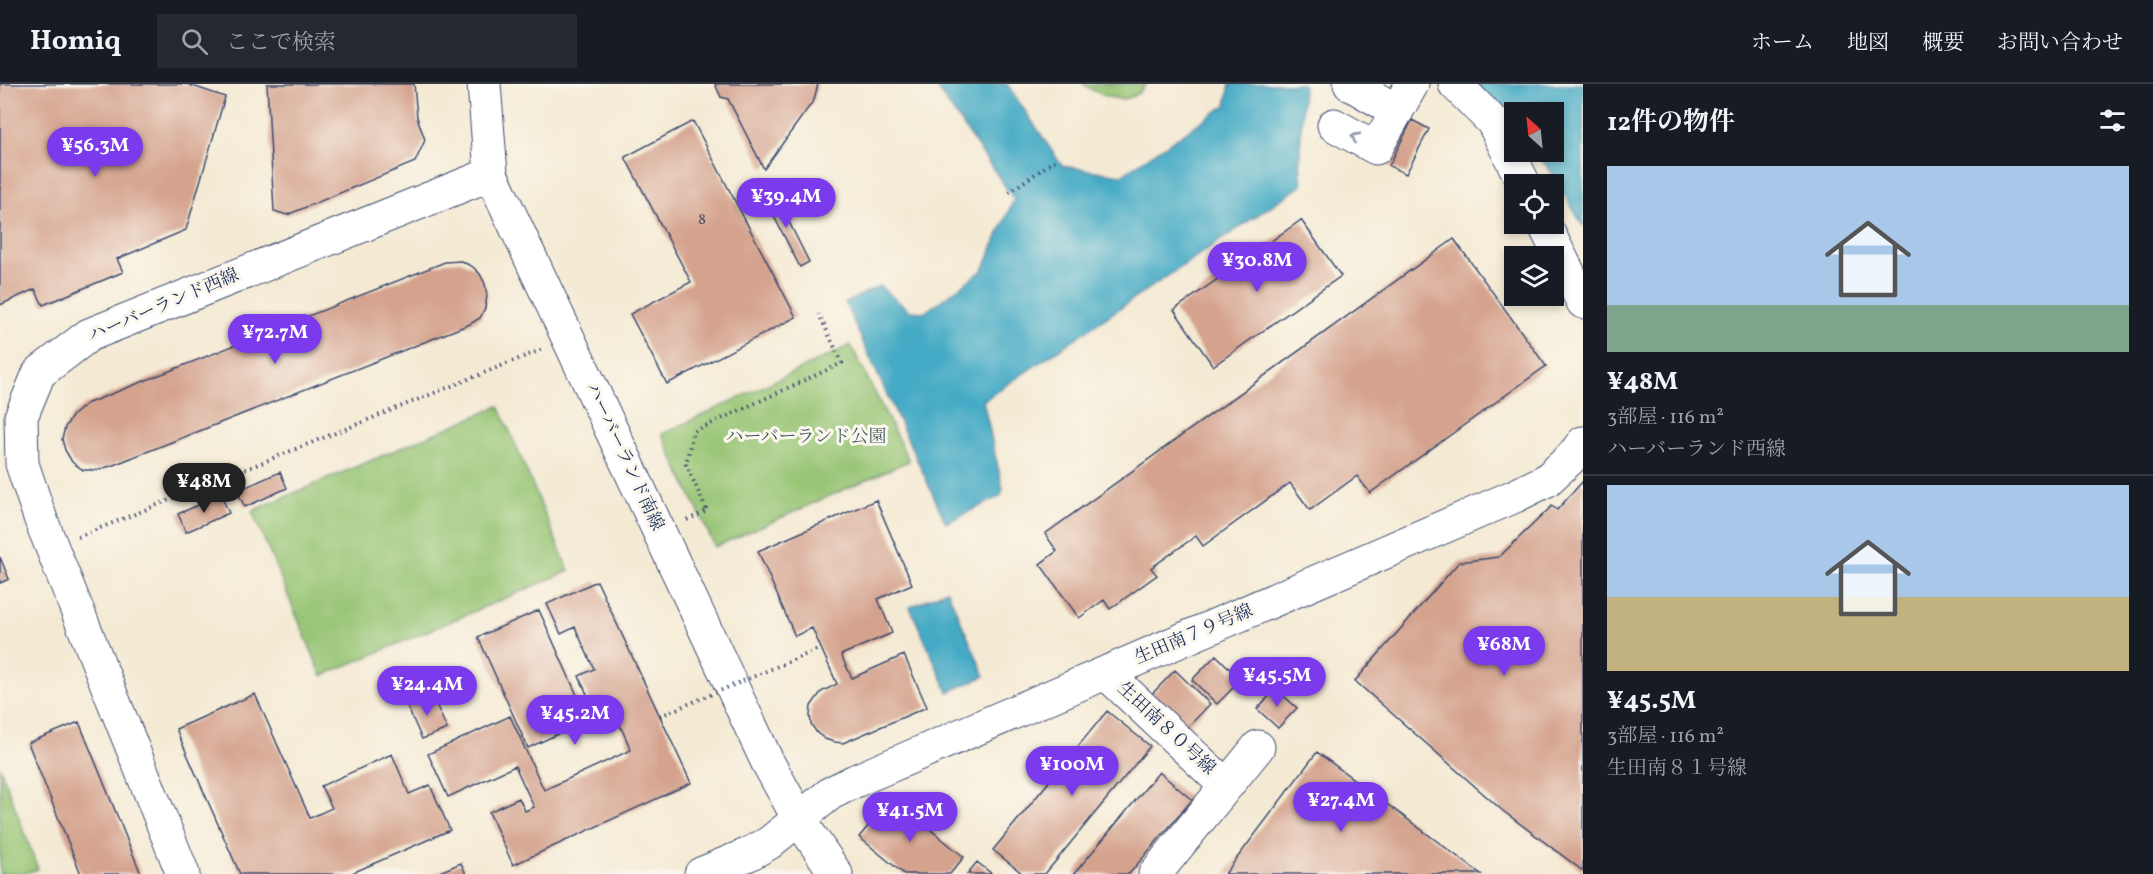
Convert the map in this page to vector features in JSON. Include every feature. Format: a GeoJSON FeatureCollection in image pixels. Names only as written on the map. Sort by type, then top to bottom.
{"type":"FeatureCollection","features":[{"type":"Feature","properties":{"kind":"street","name":"ハーバーランド南線"},"geometry":{"type":"LineString","coordinates":[[484,84],[491,174],[762,750],[799,819],[836,874]]}},
{"type":"Feature","properties":{"kind":"street"},"geometry":{"type":"LineString","coordinates":[[1334,125],[1376,148],[1404,98],[1350,84]]}},
{"type":"Feature","properties":{"kind":"street"},"geometry":{"type":"LineString","coordinates":[[1455,84],[1493,122],[1519,174]]}},
{"type":"Feature","properties":{"kind":"street","name":"ハーバーランド西線"},"geometry":{"type":"LineString","coordinates":[[183,874],[41,520],[22,464],[21,417],[39,373],[89,335],[491,174]]}},
{"type":"Feature","properties":{"kind":"street"},"geometry":{"type":"LineString","coordinates":[[1549,234],[1583,302]]}},
{"type":"Feature","properties":{"kind":"street","name":"生田南７９号線"},"geometry":{"type":"LineString","coordinates":[[701,874],[755,864],[769,843],[831,793],[855,781],[1515,496],[1547,480],[1571,458],[1583,443]]}},
{"type":"Feature","properties":{"kind":"street","name":"生田南８０号線"},"geometry":{"type":"LineString","coordinates":[[1106,673],[1225,786]]}},
{"type":"Feature","properties":{"kind":"street"},"geometry":{"type":"LineString","coordinates":[[1155,874],[1258,747]]}},
{"type":"Feature","properties":{"kind":"path"},"geometry":{"type":"LineString","coordinates":[[1009,192],[1057,159]]}},
{"type":"Feature","properties":{"kind":"path"},"geometry":{"type":"LineString","coordinates":[[687,520],[707,511],[687,464],[693,432],[842,363],[819,314]]}},
{"type":"Feature","properties":{"kind":"path"},"geometry":{"type":"LineString","coordinates":[[71,540],[545,348]]}},
{"type":"Feature","properties":{"kind":"path"},"geometry":{"type":"LineString","coordinates":[[660,716],[821,648]]}},
{"type":"Feature","properties":{"kind":"green space"},"geometry":{"type":"Polygon","coordinates":[[[1083,84],[1146,84],[1132,97],[1116,99],[1083,84]]]}},
{"type":"Feature","properties":{"kind":"green space","name":"ハーバーランド公園"},"geometry":{"type":"Polygon","coordinates":[[[851,345],[909,461],[715,547],[662,434],[851,345]]]}},
{"type":"Feature","properties":{"kind":"green space"},"geometry":{"type":"Polygon","coordinates":[[[499,406],[569,571],[322,676],[252,511],[499,406]]]}},
{"type":"Feature","properties":{"kind":"green space"},"geometry":{"type":"Polygon","coordinates":[[[0,767],[38,869],[23,874],[0,874],[0,767]]]}},
{"type":"Feature","properties":{"kind":"water"},"geometry":{"type":"Polygon","coordinates":[[[934,84],[1007,84],[1062,166],[1121,175],[1226,105],[1230,84],[1303,84],[1300,160],[1302,185],[983,401],[1003,489],[1001,496],[946,523],[845,303],[879,286],[910,311],[925,312],[983,270],[1014,199],[934,84]]]}},
{"type":"Feature","properties":{"kind":"water"},"geometry":{"type":"Polygon","coordinates":[[[1465,84],[1583,84],[1583,226],[1564,194],[1564,174],[1552,174],[1543,162],[1564,162],[1564,102],[1504,102],[1504,123],[1465,84]]]}},
{"type":"Feature","properties":{"kind":"water"},"geometry":{"type":"Polygon","coordinates":[[[947,590],[985,676],[948,692],[910,607],[947,590]]]}},
{"type":"Feature","properties":{"kind":"building"},"geometry":{"type":"Polygon","coordinates":[[[0,84],[187,84],[225,97],[186,230],[117,259],[123,272],[43,305],[35,289],[0,305],[0,84]]]}},
{"type":"Feature","properties":{"kind":"building"},"geometry":{"type":"Polygon","coordinates":[[[267,84],[414,84],[417,117],[425,140],[415,162],[287,215],[274,211],[267,84]]]}},
{"type":"Feature","properties":{"kind":"building"},"geometry":{"type":"Polygon","coordinates":[[[715,84],[818,84],[814,100],[764,169],[728,99],[721,97],[715,84]]]}},
{"type":"Feature","properties":{"kind":"building"},"geometry":{"type":"Polygon","coordinates":[[[1412,120],[1429,129],[1406,174],[1389,166],[1412,120]]]}},
{"type":"Feature","properties":{"kind":"building"},"geometry":{"type":"Polygon","coordinates":[[[693,121],[796,317],[667,384],[630,314],[691,282],[625,157],[693,121]]]}},
{"type":"Feature","properties":{"kind":"building"},"geometry":{"type":"Polygon","coordinates":[[[774,192],[809,262],[800,267],[764,197],[774,192]]]}},
{"type":"Feature","properties":{"kind":"building"},"geometry":{"type":"Polygon","coordinates":[[[1301,220],[1341,276],[1213,366],[1174,310],[1301,220]]]}},
{"type":"Feature","properties":{"kind":"building"},"geometry":{"type":"Polygon","coordinates":[[[1454,239],[1546,366],[1370,493],[1357,476],[1310,510],[1290,483],[1203,546],[1196,536],[1151,568],[1157,575],[1110,609],[1104,600],[1079,618],[1040,564],[1057,551],[1045,534],[1454,239]]]}},
{"type":"Feature","properties":{"kind":"building"},"geometry":{"type":"Polygon","coordinates":[[[461,261],[473,267],[480,274],[487,296],[480,318],[470,324],[111,466],[96,470],[83,470],[72,462],[65,450],[62,439],[65,427],[73,415],[86,404],[445,262],[461,261]]]}},
{"type":"Feature","properties":{"kind":"building"},"geometry":{"type":"Polygon","coordinates":[[[280,472],[287,488],[245,507],[237,491],[280,472]]]}},
{"type":"Feature","properties":{"kind":"building"},"geometry":{"type":"Polygon","coordinates":[[[1583,481],[1583,871],[1503,811],[1355,681],[1459,562],[1499,557],[1552,506],[1557,510],[1583,481]]]}},
{"type":"Feature","properties":{"kind":"building"},"geometry":{"type":"Polygon","coordinates":[[[221,495],[229,513],[186,532],[178,514],[221,495]]]}},
{"type":"Feature","properties":{"kind":"building"},"geometry":{"type":"Polygon","coordinates":[[[876,500],[912,584],[878,599],[892,633],[841,655],[852,678],[904,655],[927,707],[843,743],[834,742],[817,733],[811,724],[810,715],[811,706],[821,692],[837,684],[812,628],[795,636],[758,551],[876,500]]]}},
{"type":"Feature","properties":{"kind":"building"},"geometry":{"type":"Polygon","coordinates":[[[0,557],[9,579],[0,583],[0,557]]]}},
{"type":"Feature","properties":{"kind":"building"},"geometry":{"type":"Polygon","coordinates":[[[597,581],[691,783],[513,865],[489,812],[519,798],[525,811],[534,807],[515,766],[448,797],[428,754],[510,716],[544,790],[631,750],[614,712],[598,719],[579,676],[594,669],[575,627],[561,634],[547,604],[597,581]]]}},
{"type":"Feature","properties":{"kind":"building"},"geometry":{"type":"Polygon","coordinates":[[[539,610],[588,720],[528,748],[478,637],[539,610]]]}},
{"type":"Feature","properties":{"kind":"building"},"geometry":{"type":"Polygon","coordinates":[[[1216,655],[1241,680],[1217,704],[1192,680],[1216,655]]]}},
{"type":"Feature","properties":{"kind":"building"},"geometry":{"type":"Polygon","coordinates":[[[1175,670],[1210,704],[1186,729],[1151,695],[1175,670]]]}},
{"type":"Feature","properties":{"kind":"building"},"geometry":{"type":"Polygon","coordinates":[[[1276,689],[1297,708],[1278,728],[1257,709],[1276,689]]]}},
{"type":"Feature","properties":{"kind":"building"},"geometry":{"type":"Polygon","coordinates":[[[255,694],[310,818],[332,808],[321,786],[392,754],[409,794],[430,785],[450,830],[350,874],[240,874],[176,729],[255,694]]]}},
{"type":"Feature","properties":{"kind":"building"},"geometry":{"type":"Polygon","coordinates":[[[432,695],[447,729],[422,739],[407,706],[432,695]]]}},
{"type":"Feature","properties":{"kind":"building"},"geometry":{"type":"Polygon","coordinates":[[[1107,711],[1150,746],[1045,874],[1023,874],[993,850],[1107,711]]]}},
{"type":"Feature","properties":{"kind":"building"},"geometry":{"type":"Polygon","coordinates":[[[79,722],[141,874],[81,874],[28,743],[79,722]]]}},
{"type":"Feature","properties":{"kind":"building"},"geometry":{"type":"Polygon","coordinates":[[[1317,752],[1481,874],[1225,874],[1317,752]]]}},
{"type":"Feature","properties":{"kind":"building"},"geometry":{"type":"Polygon","coordinates":[[[1159,772],[1192,800],[1129,874],[1074,874],[1159,772]]]}},
{"type":"Feature","properties":{"kind":"building"},"geometry":{"type":"Polygon","coordinates":[[[892,798],[964,857],[950,874],[904,874],[859,837],[892,798]]]}},
{"type":"Feature","properties":{"kind":"building"},"geometry":{"type":"Polygon","coordinates":[[[977,862],[992,874],[967,874],[977,862]]]}},
{"type":"Feature","properties":{"kind":"building"},"geometry":{"type":"Polygon","coordinates":[[[461,863],[466,874],[435,874],[461,863]]]}}]}
